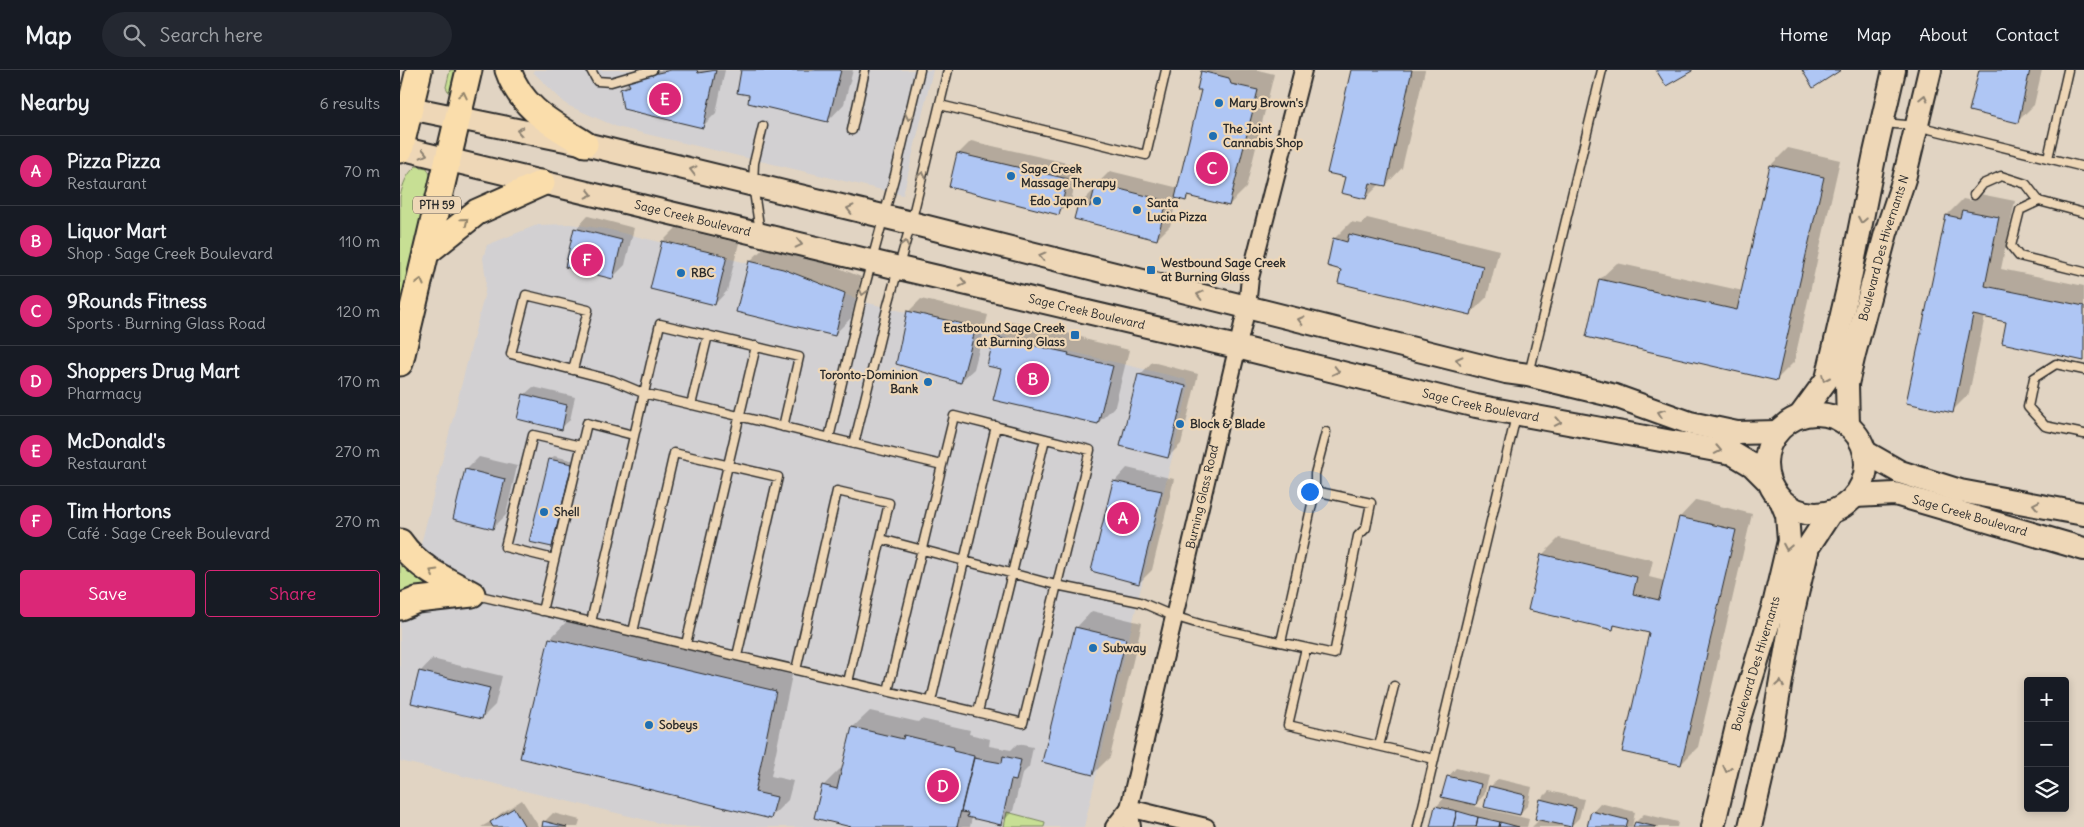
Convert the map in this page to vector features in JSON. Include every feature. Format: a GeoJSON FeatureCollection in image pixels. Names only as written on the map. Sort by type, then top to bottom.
{"type":"FeatureCollection","features":[{"type":"Feature","properties":{"kind":"main road"},"geometry":{"type":"LineString","coordinates":[[400,149],[419,70]]}},
{"type":"Feature","properties":{"kind":"main road","name":"PTH 59"},"geometry":{"type":"LineString","coordinates":[[400,363],[469,70]]}},
{"type":"Feature","properties":{"kind":"main road"},"geometry":{"type":"LineString","coordinates":[[508,70],[513,84],[536,114],[585,144]]}},
{"type":"Feature","properties":{"kind":"main road"},"geometry":{"type":"LineString","coordinates":[[427,252],[477,212],[542,183]]}},
{"type":"Feature","properties":{"kind":"main road"},"geometry":{"type":"LineString","coordinates":[[400,542],[423,567],[472,594]]}},
{"type":"Feature","properties":{"kind":"main road"},"geometry":{"type":"LineString","coordinates":[[400,607],[416,600],[472,594]]}},
{"type":"Feature","properties":{"kind":"street","name":"Burning Glass Road"},"geometry":{"type":"LineString","coordinates":[[1114,827],[1128,808],[1238,347],[1247,307],[1250,278],[1303,70]]}},
{"type":"Feature","properties":{"kind":"street","name":"Boulevard Des Hivernants N"},"geometry":{"type":"LineString","coordinates":[[1800,416],[1827,379],[1894,70]]}},
{"type":"Feature","properties":{"kind":"street","name":"Boulevard Des Hivernants N"},"geometry":{"type":"LineString","coordinates":[[1848,425],[1847,384],[1917,126],[1930,70]]}},
{"type":"Feature","properties":{"kind":"street"},"geometry":{"type":"LineString","coordinates":[[410,108],[585,144],[911,223],[1506,372],[1528,375],[1615,396],[1690,423],[1737,433],[1777,432]]}},
{"type":"Feature","properties":{"kind":"street","name":"Sage Creek Boulevard"},"geometry":{"type":"LineString","coordinates":[[400,149],[1238,347],[1476,406],[1732,453],[1752,465],[1768,481]]}},
{"type":"Feature","properties":{"kind":"street"},"geometry":{"type":"LineString","coordinates":[[1810,414],[1830,415],[1848,425],[1859,437],[1865,452],[1866,471],[1860,489],[1844,506],[1831,512],[1809,514],[1789,507],[1781,500],[1768,481],[1765,460],[1767,450],[1777,432],[1787,422],[1810,414]]}},
{"type":"Feature","properties":{"kind":"street","name":"Sage Creek Boulevard"},"geometry":{"type":"LineString","coordinates":[[1865,452],[1900,472],[1960,491],[2084,514]]}},
{"type":"Feature","properties":{"kind":"street","name":"Sage Creek Boulevard"},"geometry":{"type":"LineString","coordinates":[[1854,496],[1895,494],[2084,549]]}},
{"type":"Feature","properties":{"kind":"street","name":"Boulevard Des Hivernants"},"geometry":{"type":"LineString","coordinates":[[1713,827],[1738,722],[1774,605],[1789,541],[1787,515],[1781,500]]}},
{"type":"Feature","properties":{"kind":"street","name":"Boulevard Des Hivernants"},"geometry":{"type":"LineString","coordinates":[[1750,827],[1772,732],[1793,611],[1808,546],[1831,512]]}},
{"type":"Feature","properties":{"kind":"street"},"geometry":{"type":"LineString","coordinates":[[1128,808],[1206,827]]}},
{"type":"Feature","properties":{"kind":"street","name":"Burning Glass Road"},"geometry":{"type":"LineString","coordinates":[[1128,808],[1132,827]]}},
{"type":"Feature","properties":{"kind":"lane"},"geometry":{"type":"LineString","coordinates":[[591,70],[597,81],[611,82],[652,70]]}},
{"type":"Feature","properties":{"kind":"lane"},"geometry":{"type":"LineString","coordinates":[[852,130],[865,70]]}},
{"type":"Feature","properties":{"kind":"lane"},"geometry":{"type":"LineString","coordinates":[[829,438],[920,70]]}},
{"type":"Feature","properties":{"kind":"lane"},"geometry":{"type":"LineString","coordinates":[[854,444],[948,70]]}},
{"type":"Feature","properties":{"kind":"lane"},"geometry":{"type":"LineString","coordinates":[[940,105],[1146,154],[1166,70]]}},
{"type":"Feature","properties":{"kind":"lane"},"geometry":{"type":"LineString","coordinates":[[1528,375],[1602,70]]}},
{"type":"Feature","properties":{"kind":"lane"},"geometry":{"type":"LineString","coordinates":[[2048,158],[2068,70]]}},
{"type":"Feature","properties":{"kind":"lane"},"geometry":{"type":"LineString","coordinates":[[1882,122],[1917,126],[2084,168]]}},
{"type":"Feature","properties":{"kind":"lane"},"geometry":{"type":"LineString","coordinates":[[760,235],[753,185],[754,163],[763,126]]}},
{"type":"Feature","properties":{"kind":"lane"},"geometry":{"type":"LineString","coordinates":[[1974,195],[1983,184],[2001,176],[2026,184],[2038,201],[2084,213]]}},
{"type":"Feature","properties":{"kind":"lane"},"geometry":{"type":"LineString","coordinates":[[2038,201],[2020,210],[2011,246],[2019,256],[2084,272]]}},
{"type":"Feature","properties":{"kind":"lane"},"geometry":{"type":"LineString","coordinates":[[573,370],[588,310],[526,294],[511,354],[573,370],[612,380],[643,393],[942,465]]}},
{"type":"Feature","properties":{"kind":"lane"},"geometry":{"type":"LineString","coordinates":[[591,622],[660,324],[799,357],[783,427]]}},
{"type":"Feature","properties":{"kind":"lane"},"geometry":{"type":"LineString","coordinates":[[691,405],[708,335]]}},
{"type":"Feature","properties":{"kind":"lane"},"geometry":{"type":"LineString","coordinates":[[686,644],[756,346]]}},
{"type":"Feature","properties":{"kind":"lane"},"geometry":{"type":"LineString","coordinates":[[2084,370],[2056,364],[2041,373],[2034,378],[2028,407],[2045,426],[2084,434]]}},
{"type":"Feature","properties":{"kind":"lane"},"geometry":{"type":"LineString","coordinates":[[1418,827],[1516,414]]}},
{"type":"Feature","properties":{"kind":"lane"},"geometry":{"type":"LineString","coordinates":[[472,594],[542,611],[978,712],[1023,722],[1090,450],[954,416],[888,691]]}},
{"type":"Feature","properties":{"kind":"lane"},"geometry":{"type":"LineString","coordinates":[[542,611],[587,423],[633,435]]}},
{"type":"Feature","properties":{"kind":"lane"},"geometry":{"type":"LineString","coordinates":[[931,701],[996,426]]}},
{"type":"Feature","properties":{"kind":"lane"},"geometry":{"type":"LineString","coordinates":[[1281,642],[1315,490],[1315,474],[1326,432]]}},
{"type":"Feature","properties":{"kind":"lane"},"geometry":{"type":"LineString","coordinates":[[554,559],[505,547],[534,435],[581,446]]}},
{"type":"Feature","properties":{"kind":"lane"},"geometry":{"type":"LineString","coordinates":[[978,712],[1045,438]]}},
{"type":"Feature","properties":{"kind":"lane"},"geometry":{"type":"LineString","coordinates":[[633,632],[674,453],[728,465],[778,477],[737,656]]}},
{"type":"Feature","properties":{"kind":"lane"},"geometry":{"type":"LineString","coordinates":[[881,539],[1056,585],[1140,602],[1173,616],[1334,654],[1358,536],[1366,528],[1370,503],[1315,490]]}},
{"type":"Feature","properties":{"kind":"lane"},"geometry":{"type":"LineString","coordinates":[[796,670],[837,491],[890,503],[848,682]]}},
{"type":"Feature","properties":{"kind":"lane"},"geometry":{"type":"LineString","coordinates":[[1306,648],[1288,725],[1434,759]]}},
{"type":"Feature","properties":{"kind":"lane"},"geometry":{"type":"LineString","coordinates":[[1379,746],[1394,686]]}},
{"type":"Feature","properties":{"kind":"shaded area"},"geometry":{"type":"Polygon","coordinates":[[[534,70],[933,70],[903,195],[617,127],[567,105],[533,72],[534,70]]]}},
{"type":"Feature","properties":{"kind":"shaded area"},"geometry":{"type":"Polygon","coordinates":[[[570,224],[606,229],[789,273],[868,303],[1185,379],[1189,386],[1084,827],[675,827],[400,761],[400,618],[430,607],[452,609],[459,573],[434,563],[419,552],[485,292],[486,280],[483,258],[487,245],[537,225],[570,224]]]}},
{"type":"Feature","properties":{"kind":"green space"},"geometry":{"type":"Polygon","coordinates":[[[450,70],[456,70],[449,93],[446,87],[450,70]]]}},
{"type":"Feature","properties":{"kind":"green space"},"geometry":{"type":"Polygon","coordinates":[[[416,166],[427,168],[431,176],[400,306],[400,197],[405,180],[416,166]]]}},
{"type":"Feature","properties":{"kind":"green space"},"geometry":{"type":"Polygon","coordinates":[[[400,560],[417,576],[438,586],[400,594],[400,560]]]}},
{"type":"Feature","properties":{"kind":"green space"},"geometry":{"type":"Polygon","coordinates":[[[1007,812],[1045,822],[1044,827],[1004,827],[1007,812]]]}},
{"type":"Feature","properties":{"kind":"building"},"geometry":{"type":"Polygon","coordinates":[[[671,70],[697,70],[698,73],[716,70],[703,128],[623,109],[620,89],[630,86],[627,80],[671,70]]]}},
{"type":"Feature","properties":{"kind":"building"},"geometry":{"type":"Polygon","coordinates":[[[741,70],[841,70],[828,122],[748,103],[749,95],[737,93],[741,70]]]}},
{"type":"Feature","properties":{"kind":"building"},"geometry":{"type":"Polygon","coordinates":[[[1351,70],[1412,70],[1386,186],[1370,183],[1366,199],[1341,193],[1345,177],[1327,173],[1351,70]]]}},
{"type":"Feature","properties":{"kind":"building"},"geometry":{"type":"Polygon","coordinates":[[[1656,70],[1692,70],[1692,71],[1666,86],[1656,70]]]}},
{"type":"Feature","properties":{"kind":"building"},"geometry":{"type":"Polygon","coordinates":[[[1802,70],[1841,70],[1813,88],[1802,70]]]}},
{"type":"Feature","properties":{"kind":"building"},"geometry":{"type":"Polygon","coordinates":[[[1979,70],[2030,70],[2018,123],[1969,111],[1979,70]]]}},
{"type":"Feature","properties":{"kind":"building"},"geometry":{"type":"Polygon","coordinates":[[[1201,71],[1229,78],[1231,84],[1258,90],[1229,206],[1187,196],[1186,201],[1175,198],[1201,90],[1197,90],[1201,71]]]}},
{"type":"Feature","properties":{"kind":"building"},"geometry":{"type":"Polygon","coordinates":[[[957,153],[1068,179],[1059,215],[949,187],[957,153]]]}},
{"type":"Feature","properties":{"kind":"building"},"geometry":{"type":"Polygon","coordinates":[[[1770,165],[1824,177],[1777,381],[1586,337],[1599,279],[1737,310],[1770,165]]]}},
{"type":"Feature","properties":{"kind":"building"},"geometry":{"type":"Polygon","coordinates":[[[1096,183],[1167,201],[1157,240],[1074,219],[1078,204],[1090,207],[1096,183]]]}},
{"type":"Feature","properties":{"kind":"building"},"geometry":{"type":"Polygon","coordinates":[[[1962,210],[1999,217],[1985,286],[2084,306],[2084,361],[2002,343],[2006,322],[1973,315],[1953,413],[1906,403],[1946,215],[1960,218],[1962,210]]]}},
{"type":"Feature","properties":{"kind":"building"},"geometry":{"type":"Polygon","coordinates":[[[574,228],[622,240],[613,279],[565,267],[574,228]]]}},
{"type":"Feature","properties":{"kind":"building"},"geometry":{"type":"Polygon","coordinates":[[[1349,234],[1483,266],[1471,315],[1338,283],[1341,270],[1327,266],[1333,238],[1347,242],[1349,234]]]}},
{"type":"Feature","properties":{"kind":"building"},"geometry":{"type":"Polygon","coordinates":[[[662,241],[727,256],[715,305],[650,289],[662,241]]]}},
{"type":"Feature","properties":{"kind":"building"},"geometry":{"type":"Polygon","coordinates":[[[749,261],[783,269],[845,293],[835,336],[736,312],[749,261]]]}},
{"type":"Feature","properties":{"kind":"building"},"geometry":{"type":"Polygon","coordinates":[[[907,311],[976,327],[961,383],[896,364],[907,311]]]}},
{"type":"Feature","properties":{"kind":"building"},"geometry":{"type":"Polygon","coordinates":[[[994,337],[1069,353],[1068,355],[1113,366],[1098,424],[993,400],[1001,369],[987,366],[994,337]]]}},
{"type":"Feature","properties":{"kind":"building"},"geometry":{"type":"Polygon","coordinates":[[[1138,374],[1186,386],[1168,458],[1120,446],[1138,374]]]}},
{"type":"Feature","properties":{"kind":"building"},"geometry":{"type":"Polygon","coordinates":[[[523,394],[567,405],[562,430],[517,419],[523,394]]]}},
{"type":"Feature","properties":{"kind":"building"},"geometry":{"type":"Polygon","coordinates":[[[549,459],[572,464],[552,547],[529,542],[549,459]]]}},
{"type":"Feature","properties":{"kind":"building"},"geometry":{"type":"Polygon","coordinates":[[[465,469],[505,479],[493,529],[453,519],[465,469]]]}},
{"type":"Feature","properties":{"kind":"building"},"geometry":{"type":"Polygon","coordinates":[[[1113,481],[1162,491],[1139,584],[1091,571],[1113,481]]]}},
{"type":"Feature","properties":{"kind":"building"},"geometry":{"type":"Polygon","coordinates":[[[1679,517],[1736,530],[1681,765],[1622,752],[1649,633],[1614,625],[1613,630],[1528,610],[1541,554],[1637,577],[1633,594],[1659,600],[1679,517]]]}},
{"type":"Feature","properties":{"kind":"building"},"geometry":{"type":"Polygon","coordinates":[[[1075,627],[1126,639],[1093,775],[1042,762],[1075,627]]]}},
{"type":"Feature","properties":{"kind":"building","name":"Sobeys"},"geometry":{"type":"Polygon","coordinates":[[[549,638],[776,691],[755,792],[777,797],[771,819],[520,758],[549,638]]]}},
{"type":"Feature","properties":{"kind":"building"},"geometry":{"type":"Polygon","coordinates":[[[419,671],[490,688],[482,719],[411,703],[419,671]]]}},
{"type":"Feature","properties":{"kind":"building"},"geometry":{"type":"Polygon","coordinates":[[[852,727],[903,739],[904,735],[954,747],[953,751],[974,756],[957,827],[851,827],[814,818],[822,785],[837,789],[852,727]]]}},
{"type":"Feature","properties":{"kind":"building"},"geometry":{"type":"Polygon","coordinates":[[[1003,756],[1021,760],[1016,781],[1011,780],[1001,825],[967,817],[968,813],[961,812],[974,758],[1002,763],[1003,756]]]}},
{"type":"Feature","properties":{"kind":"building"},"geometry":{"type":"Polygon","coordinates":[[[1447,776],[1481,784],[1476,805],[1441,797],[1447,776]]]}},
{"type":"Feature","properties":{"kind":"building"},"geometry":{"type":"Polygon","coordinates":[[[1489,786],[1525,795],[1520,815],[1484,807],[1489,786]]]}},
{"type":"Feature","properties":{"kind":"building"},"geometry":{"type":"Polygon","coordinates":[[[1540,799],[1576,808],[1571,827],[1535,819],[1540,799]]]}},
{"type":"Feature","properties":{"kind":"building"},"geometry":{"type":"Polygon","coordinates":[[[1435,806],[1457,811],[1453,827],[1430,827],[1435,806]]]}},
{"type":"Feature","properties":{"kind":"building"},"geometry":{"type":"Polygon","coordinates":[[[514,808],[525,827],[493,827],[490,822],[514,808]]]}},
{"type":"Feature","properties":{"kind":"building"},"geometry":{"type":"Polygon","coordinates":[[[1457,811],[1478,817],[1476,827],[1453,827],[1457,811]]]}},
{"type":"Feature","properties":{"kind":"building"},"geometry":{"type":"Polygon","coordinates":[[[1591,811],[1628,820],[1626,827],[1587,827],[1591,811]]]}},
{"type":"Feature","properties":{"kind":"building"},"geometry":{"type":"Polygon","coordinates":[[[1478,817],[1500,822],[1499,827],[1476,827],[1478,817]]]}},
{"type":"Feature","properties":{"kind":"building"},"geometry":{"type":"Polygon","coordinates":[[[543,821],[567,827],[542,827],[543,821]]]}},
{"type":"Feature","properties":{"kind":"building"},"geometry":{"type":"Polygon","coordinates":[[[1500,822],[1519,827],[1499,827],[1500,822]]]}},
{"type":"Feature","properties":{"kind":"building"},"geometry":{"type":"Polygon","coordinates":[[[1635,822],[1657,827],[1633,827],[1635,822]]]}},
{"type":"Feature","properties":{"kind":"place","name":"McDonald's"},"geometry":{"type":"Point","coordinates":[665,99]}},
{"type":"Feature","properties":{"kind":"place","name":"Mary Brown's"},"geometry":{"type":"Point","coordinates":[1219,103]}},
{"type":"Feature","properties":{"kind":"place","name":"The Joint Cannabis Shop"},"geometry":{"type":"Point","coordinates":[1213,136]}},
{"type":"Feature","properties":{"kind":"place","name":"9Rounds Fitness"},"geometry":{"type":"Point","coordinates":[1212,168]}},
{"type":"Feature","properties":{"kind":"place","name":"Sage Creek Massage Therapy"},"geometry":{"type":"Point","coordinates":[1011,176]}},
{"type":"Feature","properties":{"kind":"place","name":"Edo Japan"},"geometry":{"type":"Point","coordinates":[1097,201]}},
{"type":"Feature","properties":{"kind":"place","name":"Santa Lucia Pizza"},"geometry":{"type":"Point","coordinates":[1137,210]}},
{"type":"Feature","properties":{"kind":"place","name":"Tim Hortons"},"geometry":{"type":"Point","coordinates":[587,260]}},
{"type":"Feature","properties":{"kind":"place","name":"Westbound Sage Creek at Burning Glass"},"geometry":{"type":"Point","coordinates":[1151,270]}},
{"type":"Feature","properties":{"kind":"place","name":"RBC"},"geometry":{"type":"Point","coordinates":[681,273]}},
{"type":"Feature","properties":{"kind":"place","name":"Eastbound Sage Creek at Burning Glass"},"geometry":{"type":"Point","coordinates":[1075,335]}},
{"type":"Feature","properties":{"kind":"place","name":"Liquor Mart"},"geometry":{"type":"Point","coordinates":[1033,379]}},
{"type":"Feature","properties":{"kind":"place","name":"Toronto-Dominion Bank"},"geometry":{"type":"Point","coordinates":[928,382]}},
{"type":"Feature","properties":{"kind":"place","name":"Block & Blade"},"geometry":{"type":"Point","coordinates":[1180,424]}},
{"type":"Feature","properties":{"kind":"place","name":"Shell"},"geometry":{"type":"Point","coordinates":[544,512]}},
{"type":"Feature","properties":{"kind":"place","name":"Pizza Pizza"},"geometry":{"type":"Point","coordinates":[1123,518]}},
{"type":"Feature","properties":{"kind":"place","name":"Subway"},"geometry":{"type":"Point","coordinates":[1093,648]}},
{"type":"Feature","properties":{"kind":"place","name":"Sobeys"},"geometry":{"type":"Point","coordinates":[649,725]}},
{"type":"Feature","properties":{"kind":"place","name":"Shoppers Drug Mart"},"geometry":{"type":"Point","coordinates":[943,786]}}]}
